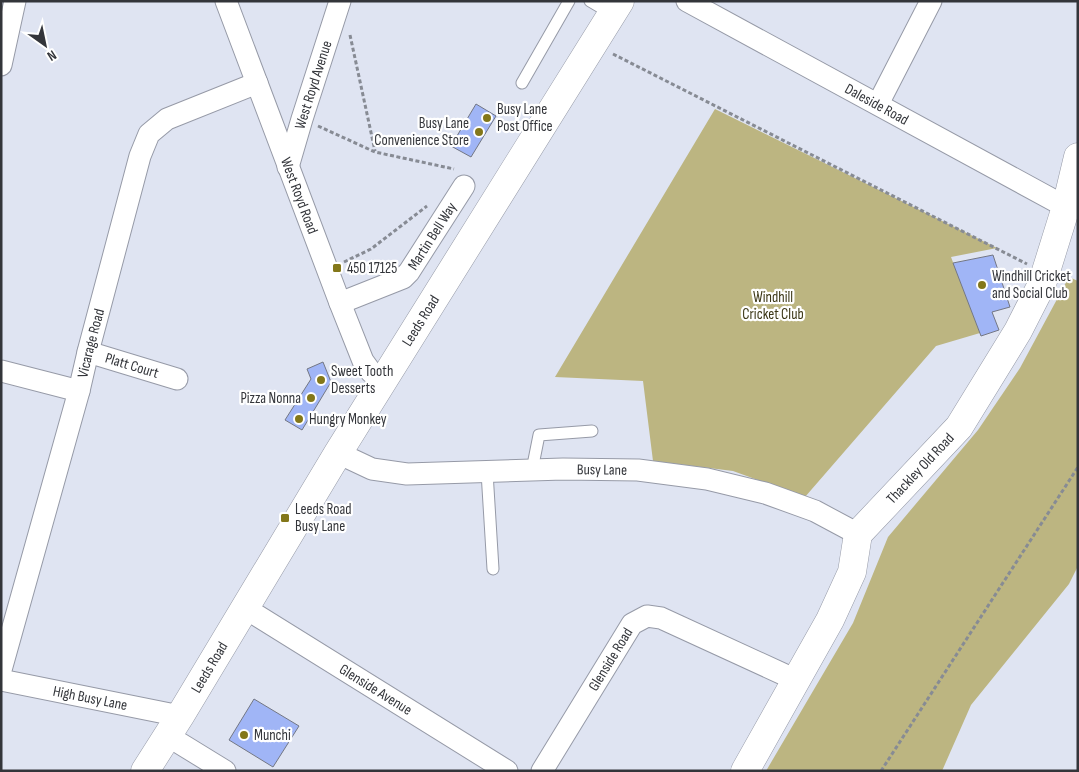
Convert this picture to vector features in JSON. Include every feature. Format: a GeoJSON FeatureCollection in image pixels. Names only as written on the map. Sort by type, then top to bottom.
{"type":"FeatureCollection","features":[{"type":"Feature","properties":{"kind":"main road","name":"Leeds Road"},"geometry":{"type":"LineString","coordinates":[[145,771],[338,453],[593,44],[607,5]]}},
{"type":"Feature","properties":{"kind":"main road","name":"Thackley Old Road"},"geometry":{"type":"LineString","coordinates":[[858,534],[959,427],[1018,331],[1042,284],[1066,207],[1078,157]]}},
{"type":"Feature","properties":{"kind":"main road"},"geometry":{"type":"LineString","coordinates":[[745,771],[830,620],[852,572],[858,534]]}},
{"type":"Feature","properties":{"kind":"street"},"geometry":{"type":"LineString","coordinates":[[1,65],[15,1]]}},
{"type":"Feature","properties":{"kind":"street","name":"West Royd Road"},"geometry":{"type":"LineString","coordinates":[[226,1],[363,361],[371,372],[384,381]]}},
{"type":"Feature","properties":{"kind":"street","name":"West Royd Avenue"},"geometry":{"type":"LineString","coordinates":[[288,167],[340,1]]}},
{"type":"Feature","properties":{"kind":"street","name":"Daleside Road"},"geometry":{"type":"LineString","coordinates":[[687,1],[1066,207]]}},
{"type":"Feature","properties":{"kind":"street"},"geometry":{"type":"LineString","coordinates":[[878,104],[930,1]]}},
{"type":"Feature","properties":{"kind":"street","name":"Vicarage Road"},"geometry":{"type":"LineString","coordinates":[[1,670],[140,156],[148,134],[167,119],[257,83]]}},
{"type":"Feature","properties":{"kind":"street","name":"Martin Bell Way"},"geometry":{"type":"LineString","coordinates":[[340,303],[403,278],[409,272],[462,178]]}},
{"type":"Feature","properties":{"kind":"street","name":"Platt Court"},"geometry":{"type":"LineString","coordinates":[[88,352],[177,379]]}},
{"type":"Feature","properties":{"kind":"street"},"geometry":{"type":"LineString","coordinates":[[1,371],[78,391]]}},
{"type":"Feature","properties":{"kind":"street","name":"Busy Lane"},"geometry":{"type":"LineString","coordinates":[[338,453],[372,469],[407,474],[532,470],[638,470],[707,478],[765,493],[815,511],[858,534]]}},
{"type":"Feature","properties":{"kind":"street","name":"Glenside Avenue"},"geometry":{"type":"LineString","coordinates":[[244,608],[507,771]]}},
{"type":"Feature","properties":{"kind":"street","name":"Glenside Road"},"geometry":{"type":"LineString","coordinates":[[542,771],[632,624],[646,616],[661,618],[796,680]]}},
{"type":"Feature","properties":{"kind":"street","name":"High Busy Lane"},"geometry":{"type":"LineString","coordinates":[[1,680],[174,726]]}},
{"type":"Feature","properties":{"kind":"street"},"geometry":{"type":"LineString","coordinates":[[174,726],[225,771]]}},
{"type":"Feature","properties":{"kind":"lane"},"geometry":{"type":"LineString","coordinates":[[522,83],[569,1]]}},
{"type":"Feature","properties":{"kind":"lane"},"geometry":{"type":"LineString","coordinates":[[532,470],[539,435],[592,431]]}},
{"type":"Feature","properties":{"kind":"lane"},"geometry":{"type":"LineString","coordinates":[[487,472],[493,569]]}},
{"type":"Feature","properties":{"kind":"path"},"geometry":{"type":"LineString","coordinates":[[349,30],[375,152]]}},
{"type":"Feature","properties":{"kind":"path"},"geometry":{"type":"LineString","coordinates":[[593,44],[1045,273]]}},
{"type":"Feature","properties":{"kind":"path"},"geometry":{"type":"LineString","coordinates":[[302,119],[375,152],[462,178]]}},
{"type":"Feature","properties":{"kind":"path"},"geometry":{"type":"LineString","coordinates":[[327,269],[371,249],[427,206]]}},
{"type":"Feature","properties":{"kind":"path"},"geometry":{"type":"LineString","coordinates":[[881,771],[1078,467]]}},
{"type":"Feature","properties":{"kind":"green space","name":"Windhill Cricket Club"},"geometry":{"type":"Polygon","coordinates":[[[715,109],[997,248],[951,257],[980,333],[936,346],[805,497],[733,471],[653,461],[643,381],[555,377],[715,109]]]}},
{"type":"Feature","properties":{"kind":"green space"},"geometry":{"type":"Polygon","coordinates":[[[1069,277],[1078,281],[1078,566],[1069,584],[971,705],[942,771],[766,771],[853,623],[888,537],[978,430],[1020,368],[1069,277]]]}},
{"type":"Feature","properties":{"kind":"building"},"geometry":{"type":"Polygon","coordinates":[[[476,104],[496,116],[471,157],[451,146],[476,104]]]}},
{"type":"Feature","properties":{"kind":"building","name":"Windhill Cricket and Social Club"},"geometry":{"type":"Polygon","coordinates":[[[993,255],[1010,307],[992,312],[999,330],[981,336],[953,263],[993,255]]]}},
{"type":"Feature","properties":{"kind":"building"},"geometry":{"type":"Polygon","coordinates":[[[323,362],[331,382],[302,430],[285,420],[311,379],[307,369],[323,362]]]}},
{"type":"Feature","properties":{"kind":"building"},"geometry":{"type":"Polygon","coordinates":[[[254,699],[299,726],[273,767],[229,740],[254,699]]]}},
{"type":"Feature","properties":{"kind":"place","name":"Busy Lane Post Office"},"geometry":{"type":"Point","coordinates":[487,118]}},
{"type":"Feature","properties":{"kind":"place","name":"Busy Lane Convenience Store"},"geometry":{"type":"Point","coordinates":[479,132]}},
{"type":"Feature","properties":{"kind":"place","name":"450 17125"},"geometry":{"type":"Point","coordinates":[337,268]}},
{"type":"Feature","properties":{"kind":"place","name":"Windhill Cricket and Social Club"},"geometry":{"type":"Point","coordinates":[982,285]}},
{"type":"Feature","properties":{"kind":"place","name":"Sweet Tooth Desserts"},"geometry":{"type":"Point","coordinates":[321,380]}},
{"type":"Feature","properties":{"kind":"place","name":"Pizza Nonna"},"geometry":{"type":"Point","coordinates":[311,398]}},
{"type":"Feature","properties":{"kind":"place","name":"Hungry Monkey"},"geometry":{"type":"Point","coordinates":[299,419]}},
{"type":"Feature","properties":{"kind":"place","name":"Leeds Road Busy Lane"},"geometry":{"type":"Point","coordinates":[285,518]}},
{"type":"Feature","properties":{"kind":"place","name":"Munchi"},"geometry":{"type":"Point","coordinates":[244,735]}}]}
